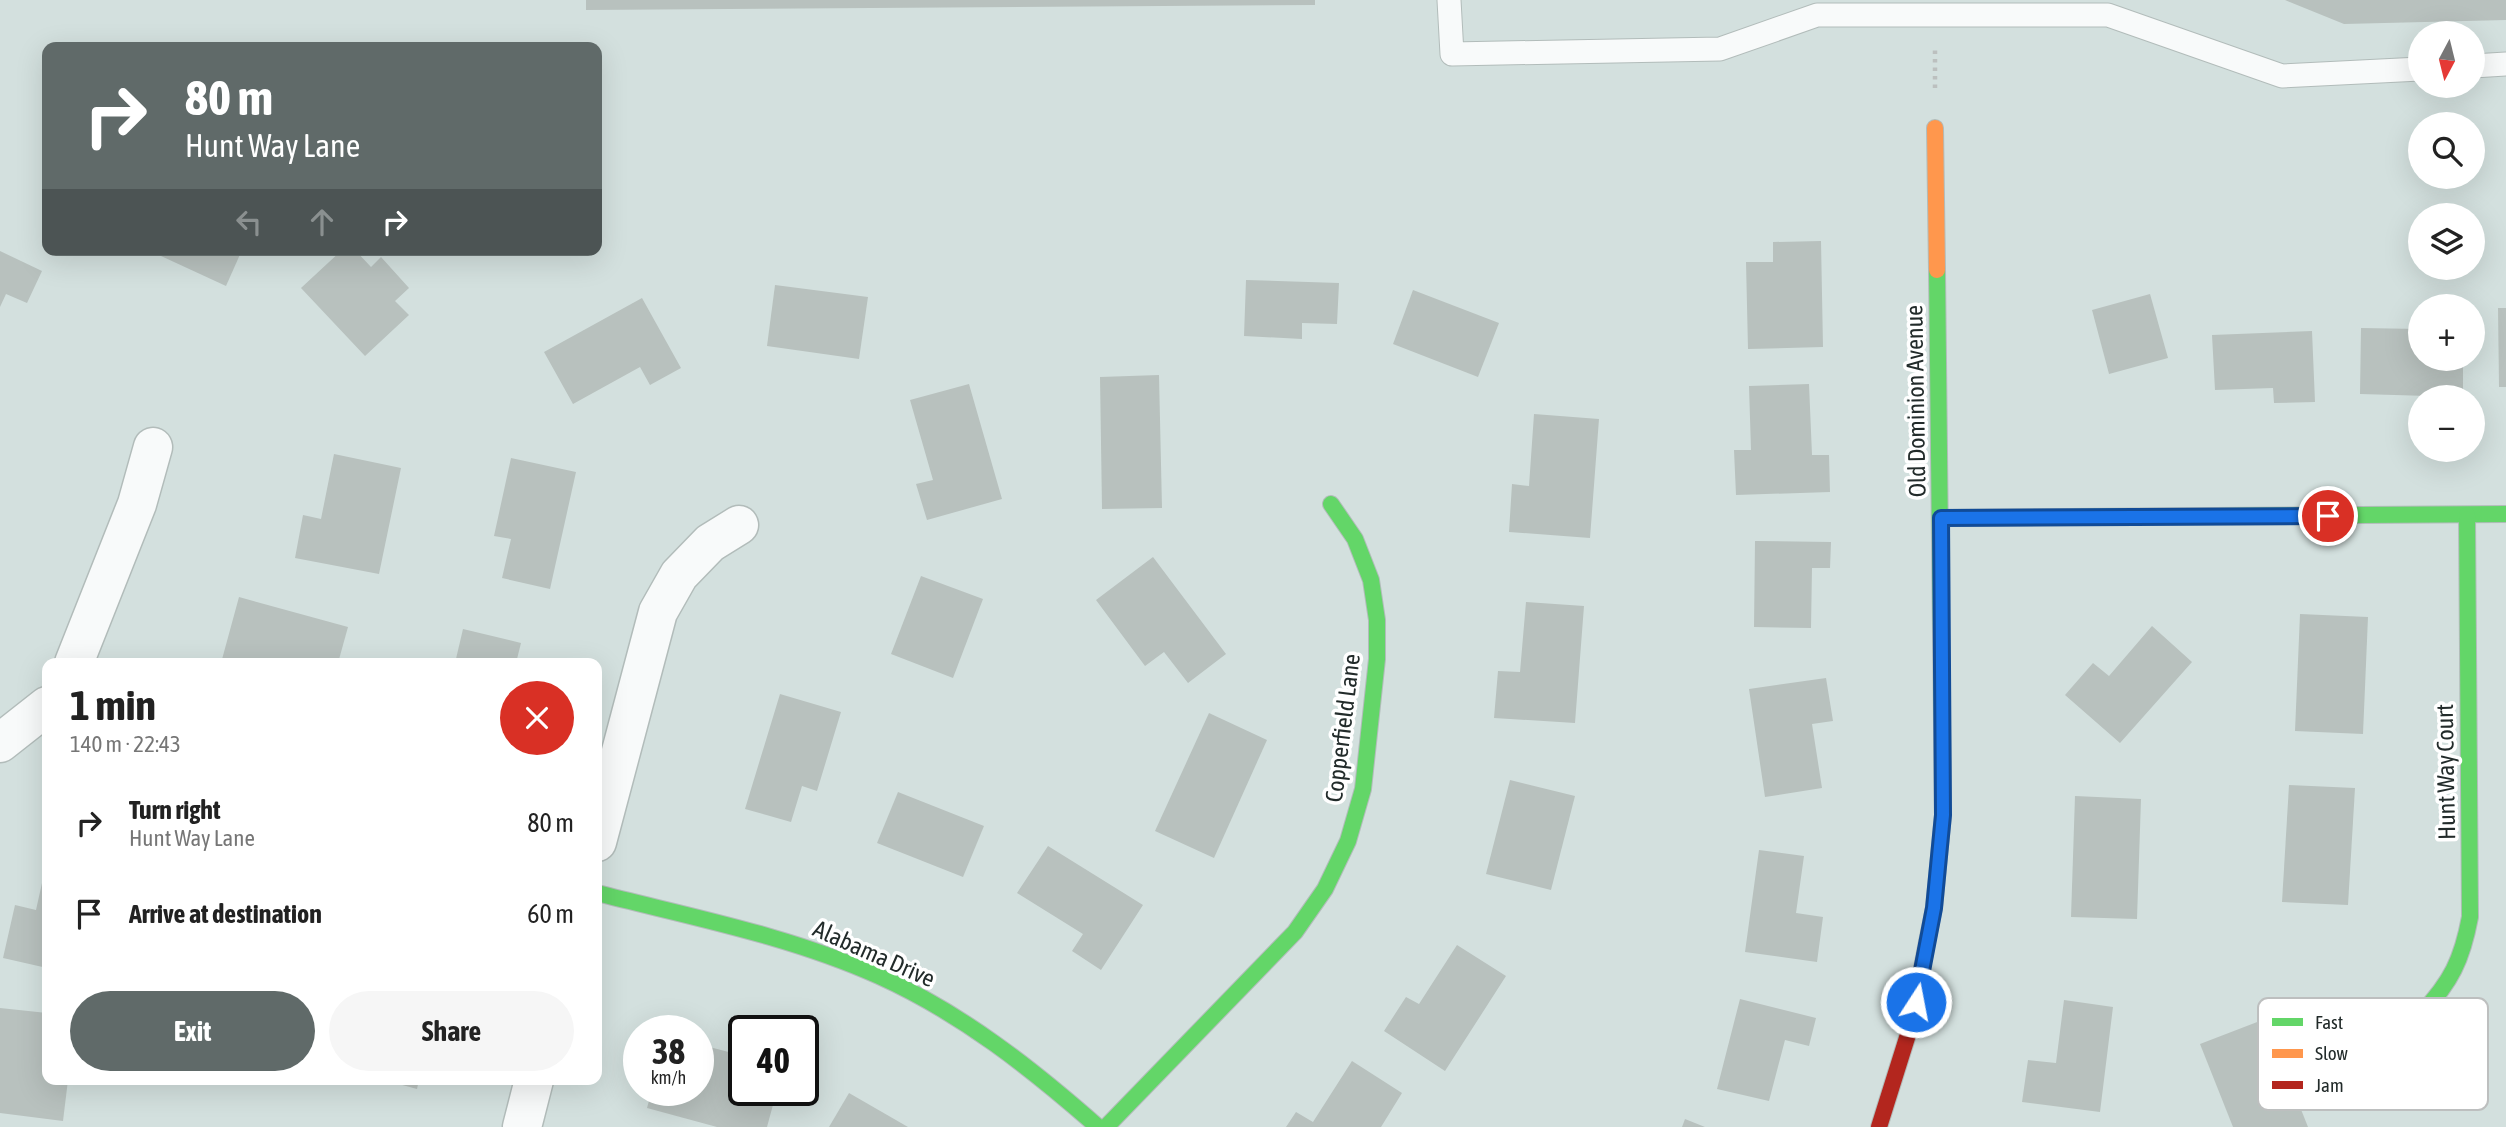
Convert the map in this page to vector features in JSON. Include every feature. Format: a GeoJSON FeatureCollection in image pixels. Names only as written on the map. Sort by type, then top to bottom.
{"type":"FeatureCollection","features":[{"type":"Feature","properties":{"kind":"street","name":"Old Dominion Avenue"},"geometry":{"type":"LineString","coordinates":[[1879,1127],[1911,1025],[1934,908],[1943,815],[1934,128]]}},
{"type":"Feature","properties":{"kind":"street"},"geometry":{"type":"LineString","coordinates":[[76,658],[138,504],[153,447]]}},
{"type":"Feature","properties":{"kind":"street","name":"Copperfield Lane"},"geometry":{"type":"LineString","coordinates":[[1105,1127],[1224,1008],[1295,932],[1325,889],[1348,841],[1363,789],[1377,659],[1377,620],[1371,580],[1355,539],[1331,504]]}},
{"type":"Feature","properties":{"kind":"street"},"geometry":{"type":"LineString","coordinates":[[1941,518],[2506,514]]}},
{"type":"Feature","properties":{"kind":"street","name":"Hunt Way Court"},"geometry":{"type":"LineString","coordinates":[[2436,998],[2446,988],[2463,954],[2470,917],[2467,515]]}},
{"type":"Feature","properties":{"kind":"street"},"geometry":{"type":"LineString","coordinates":[[602,823],[658,612],[679,575],[710,543],[739,525]]}},
{"type":"Feature","properties":{"kind":"street"},"geometry":{"type":"LineString","coordinates":[[0,743],[42,710]]}},
{"type":"Feature","properties":{"kind":"street","name":"Alabama Drive"},"geometry":{"type":"LineString","coordinates":[[602,894],[795,944],[879,976],[958,1018],[1035,1072],[1098,1127]]}},
{"type":"Feature","properties":{"kind":"street"},"geometry":{"type":"LineString","coordinates":[[522,1127],[533,1085]]}},
{"type":"Feature","properties":{"kind":"lane"},"geometry":{"type":"LineString","coordinates":[[1449,0],[1452,54],[1720,49],[1817,15],[2108,15],[2282,76],[2408,70]]}},
{"type":"Feature","properties":{"kind":"lane"},"geometry":{"type":"LineString","coordinates":[[2485,65],[2506,64]]}},
{"type":"Feature","properties":{"kind":"path"},"geometry":{"type":"LineString","coordinates":[[1934,128],[1935,15]]}},
{"type":"Feature","properties":{"kind":"building"},"geometry":{"type":"Polygon","coordinates":[[[586,0],[1315,0],[1315,5],[586,10],[586,0]]]}},
{"type":"Feature","properties":{"kind":"building"},"geometry":{"type":"Polygon","coordinates":[[[2285,0],[2506,0],[2506,20],[2344,24],[2285,0]]]}},
{"type":"Feature","properties":{"kind":"building"},"geometry":{"type":"Polygon","coordinates":[[[1821,241],[1823,347],[1748,349],[1746,262],[1773,262],[1773,242],[1821,241]]]}},
{"type":"Feature","properties":{"kind":"building"},"geometry":{"type":"Polygon","coordinates":[[[0,251],[42,271],[27,303],[6,294],[0,307],[0,251]]]}},
{"type":"Feature","properties":{"kind":"building"},"geometry":{"type":"Polygon","coordinates":[[[161,256],[239,256],[226,286],[161,256]]]}},
{"type":"Feature","properties":{"kind":"building"},"geometry":{"type":"Polygon","coordinates":[[[336,256],[361,256],[371,267],[381,257],[409,288],[395,301],[409,315],[365,356],[301,288],[336,256]]]}},
{"type":"Feature","properties":{"kind":"building"},"geometry":{"type":"Polygon","coordinates":[[[1246,280],[1339,283],[1337,324],[1302,323],[1302,339],[1244,336],[1246,280]]]}},
{"type":"Feature","properties":{"kind":"building"},"geometry":{"type":"Polygon","coordinates":[[[775,285],[868,297],[859,359],[767,346],[775,285]]]}},
{"type":"Feature","properties":{"kind":"building"},"geometry":{"type":"Polygon","coordinates":[[[1413,290],[1499,323],[1478,377],[1393,344],[1413,290]]]}},
{"type":"Feature","properties":{"kind":"building"},"geometry":{"type":"Polygon","coordinates":[[[2150,294],[2168,358],[2109,374],[2092,310],[2150,294]]]}},
{"type":"Feature","properties":{"kind":"building"},"geometry":{"type":"Polygon","coordinates":[[[642,298],[681,368],[650,385],[640,367],[573,404],[544,352],[642,298]]]}},
{"type":"Feature","properties":{"kind":"building"},"geometry":{"type":"Polygon","coordinates":[[[2498,308],[2506,308],[2506,387],[2499,387],[2498,308]]]}},
{"type":"Feature","properties":{"kind":"building"},"geometry":{"type":"Polygon","coordinates":[[[2361,328],[2408,329],[2408,371],[2463,371],[2463,385],[2408,385],[2408,395],[2360,394],[2361,328]]]}},
{"type":"Feature","properties":{"kind":"building"},"geometry":{"type":"Polygon","coordinates":[[[2312,331],[2315,402],[2274,403],[2273,388],[2215,390],[2212,335],[2312,331]]]}},
{"type":"Feature","properties":{"kind":"building"},"geometry":{"type":"Polygon","coordinates":[[[1159,375],[1162,508],[1102,509],[1100,377],[1159,375]]]}},
{"type":"Feature","properties":{"kind":"building"},"geometry":{"type":"Polygon","coordinates":[[[969,384],[1002,499],[927,520],[916,484],[933,480],[910,400],[969,384]]]}},
{"type":"Feature","properties":{"kind":"building"},"geometry":{"type":"Polygon","coordinates":[[[1809,384],[1812,455],[1829,455],[1830,492],[1736,495],[1734,450],[1751,450],[1749,386],[1809,384]]]}},
{"type":"Feature","properties":{"kind":"building"},"geometry":{"type":"Polygon","coordinates":[[[1534,414],[1599,419],[1590,538],[1509,532],[1512,484],[1529,486],[1534,414]]]}},
{"type":"Feature","properties":{"kind":"building"},"geometry":{"type":"Polygon","coordinates":[[[334,454],[401,468],[379,574],[295,558],[303,515],[321,519],[334,454]]]}},
{"type":"Feature","properties":{"kind":"building"},"geometry":{"type":"Polygon","coordinates":[[[511,458],[576,472],[550,589],[502,578],[511,539],[494,536],[511,458]]]}},
{"type":"Feature","properties":{"kind":"building"},"geometry":{"type":"Polygon","coordinates":[[[1755,541],[1831,542],[1830,568],[1812,568],[1811,628],[1754,627],[1755,541]]]}},
{"type":"Feature","properties":{"kind":"building"},"geometry":{"type":"Polygon","coordinates":[[[1153,557],[1226,654],[1188,683],[1164,652],[1145,666],[1096,600],[1153,557]]]}},
{"type":"Feature","properties":{"kind":"building"},"geometry":{"type":"Polygon","coordinates":[[[921,576],[983,599],[953,678],[891,654],[921,576]]]}},
{"type":"Feature","properties":{"kind":"building"},"geometry":{"type":"Polygon","coordinates":[[[239,597],[348,627],[339,658],[222,658],[239,597]]]}},
{"type":"Feature","properties":{"kind":"building"},"geometry":{"type":"Polygon","coordinates":[[[1526,602],[1584,606],[1575,723],[1494,718],[1498,671],[1520,672],[1526,602]]]}},
{"type":"Feature","properties":{"kind":"building"},"geometry":{"type":"Polygon","coordinates":[[[2300,614],[2368,617],[2363,734],[2295,731],[2300,614]]]}},
{"type":"Feature","properties":{"kind":"building"},"geometry":{"type":"Polygon","coordinates":[[[2152,626],[2192,662],[2120,743],[2065,695],[2093,663],[2109,676],[2152,626]]]}},
{"type":"Feature","properties":{"kind":"building"},"geometry":{"type":"Polygon","coordinates":[[[463,629],[521,643],[517,658],[456,658],[463,629]]]}},
{"type":"Feature","properties":{"kind":"building"},"geometry":{"type":"Polygon","coordinates":[[[1826,678],[1833,721],[1812,724],[1822,788],[1765,797],[1749,689],[1826,678]]]}},
{"type":"Feature","properties":{"kind":"building"},"geometry":{"type":"Polygon","coordinates":[[[780,694],[841,712],[817,791],[802,786],[791,822],[745,809],[780,694]]]}},
{"type":"Feature","properties":{"kind":"building"},"geometry":{"type":"Polygon","coordinates":[[[1209,713],[1267,740],[1214,858],[1155,831],[1209,713]]]}},
{"type":"Feature","properties":{"kind":"building"},"geometry":{"type":"Polygon","coordinates":[[[1510,780],[1575,796],[1551,890],[1486,874],[1510,780]]]}},
{"type":"Feature","properties":{"kind":"building"},"geometry":{"type":"Polygon","coordinates":[[[2289,785],[2355,788],[2348,905],[2282,902],[2289,785]]]}},
{"type":"Feature","properties":{"kind":"building"},"geometry":{"type":"Polygon","coordinates":[[[898,792],[984,826],[963,877],[877,843],[898,792]]]}},
{"type":"Feature","properties":{"kind":"building"},"geometry":{"type":"Polygon","coordinates":[[[2075,796],[2141,799],[2137,919],[2071,917],[2075,796]]]}},
{"type":"Feature","properties":{"kind":"building"},"geometry":{"type":"Polygon","coordinates":[[[1048,846],[1143,905],[1101,970],[1072,951],[1083,934],[1017,893],[1048,846]]]}},
{"type":"Feature","properties":{"kind":"building"},"geometry":{"type":"Polygon","coordinates":[[[1759,850],[1804,856],[1796,913],[1823,917],[1817,962],[1745,952],[1759,850]]]}},
{"type":"Feature","properties":{"kind":"building"},"geometry":{"type":"Polygon","coordinates":[[[42,883],[42,967],[3,958],[15,905],[36,910],[42,883]]]}},
{"type":"Feature","properties":{"kind":"building"},"geometry":{"type":"Polygon","coordinates":[[[1457,945],[1506,976],[1445,1071],[1384,1031],[1406,997],[1419,1004],[1457,945]]]}},
{"type":"Feature","properties":{"kind":"building"},"geometry":{"type":"Polygon","coordinates":[[[1740,999],[1816,1018],[1809,1046],[1785,1040],[1769,1101],[1717,1089],[1740,999]]]}},
{"type":"Feature","properties":{"kind":"building"},"geometry":{"type":"Polygon","coordinates":[[[2064,1000],[2113,1007],[2100,1112],[2022,1102],[2028,1060],[2056,1063],[2064,1000]]]}},
{"type":"Feature","properties":{"kind":"building"},"geometry":{"type":"Polygon","coordinates":[[[0,1008],[42,1012],[42,1085],[67,1085],[63,1121],[0,1113],[0,1008]]]}},
{"type":"Feature","properties":{"kind":"building"},"geometry":{"type":"Polygon","coordinates":[[[2258,1022],[2258,1110],[2301,1110],[2308,1127],[2233,1127],[2200,1044],[2258,1022]]]}},
{"type":"Feature","properties":{"kind":"building"},"geometry":{"type":"Polygon","coordinates":[[[714,1048],[728,1052],[728,1106],[773,1106],[767,1127],[717,1127],[647,1108],[714,1106],[714,1048]]]}},
{"type":"Feature","properties":{"kind":"building"},"geometry":{"type":"Polygon","coordinates":[[[1352,1061],[1402,1093],[1381,1127],[1286,1127],[1296,1112],[1313,1122],[1352,1061]]]}},
{"type":"Feature","properties":{"kind":"building"},"geometry":{"type":"Polygon","coordinates":[[[402,1085],[418,1085],[417,1089],[402,1085]]]}},
{"type":"Feature","properties":{"kind":"building"},"geometry":{"type":"Polygon","coordinates":[[[849,1093],[908,1127],[829,1127],[849,1093]]]}},
{"type":"Feature","properties":{"kind":"building"},"geometry":{"type":"Polygon","coordinates":[[[1685,1119],[1705,1127],[1682,1127],[1685,1119]]]}},
{"type":"Feature","properties":{"kind":"traffic: fast"},"geometry":{"type":"LineString","coordinates":[[1927,942],[1934,908],[1943,815],[1937,270]]}},
{"type":"Feature","properties":{"kind":"traffic: fast"},"geometry":{"type":"LineString","coordinates":[[1106,1127],[1295,932],[1325,889],[1348,841],[1363,789],[1377,659],[1377,620],[1371,580],[1355,539],[1331,504]]}},
{"type":"Feature","properties":{"kind":"traffic: fast"},"geometry":{"type":"LineString","coordinates":[[1941,518],[2506,514]]}},
{"type":"Feature","properties":{"kind":"traffic: fast"},"geometry":{"type":"LineString","coordinates":[[2434,998],[2454,970],[2470,917],[2467,515]]}},
{"type":"Feature","properties":{"kind":"traffic: fast"},"geometry":{"type":"LineString","coordinates":[[602,894],[775,938],[879,976],[967,1024],[1021,1063],[1098,1127]]}},
{"type":"Feature","properties":{"kind":"traffic: slow"},"geometry":{"type":"LineString","coordinates":[[1935,128],[1937,270]]}},
{"type":"Feature","properties":{"kind":"traffic: jam"},"geometry":{"type":"LineString","coordinates":[[1879,1127],[1911,1025],[1927,942]]}},
{"type":"Feature","properties":{"kind":"route"},"geometry":{"type":"LineString","coordinates":[[1916,1002],[1934,908],[1943,815],[1941,518],[2328,516]]}}]}
